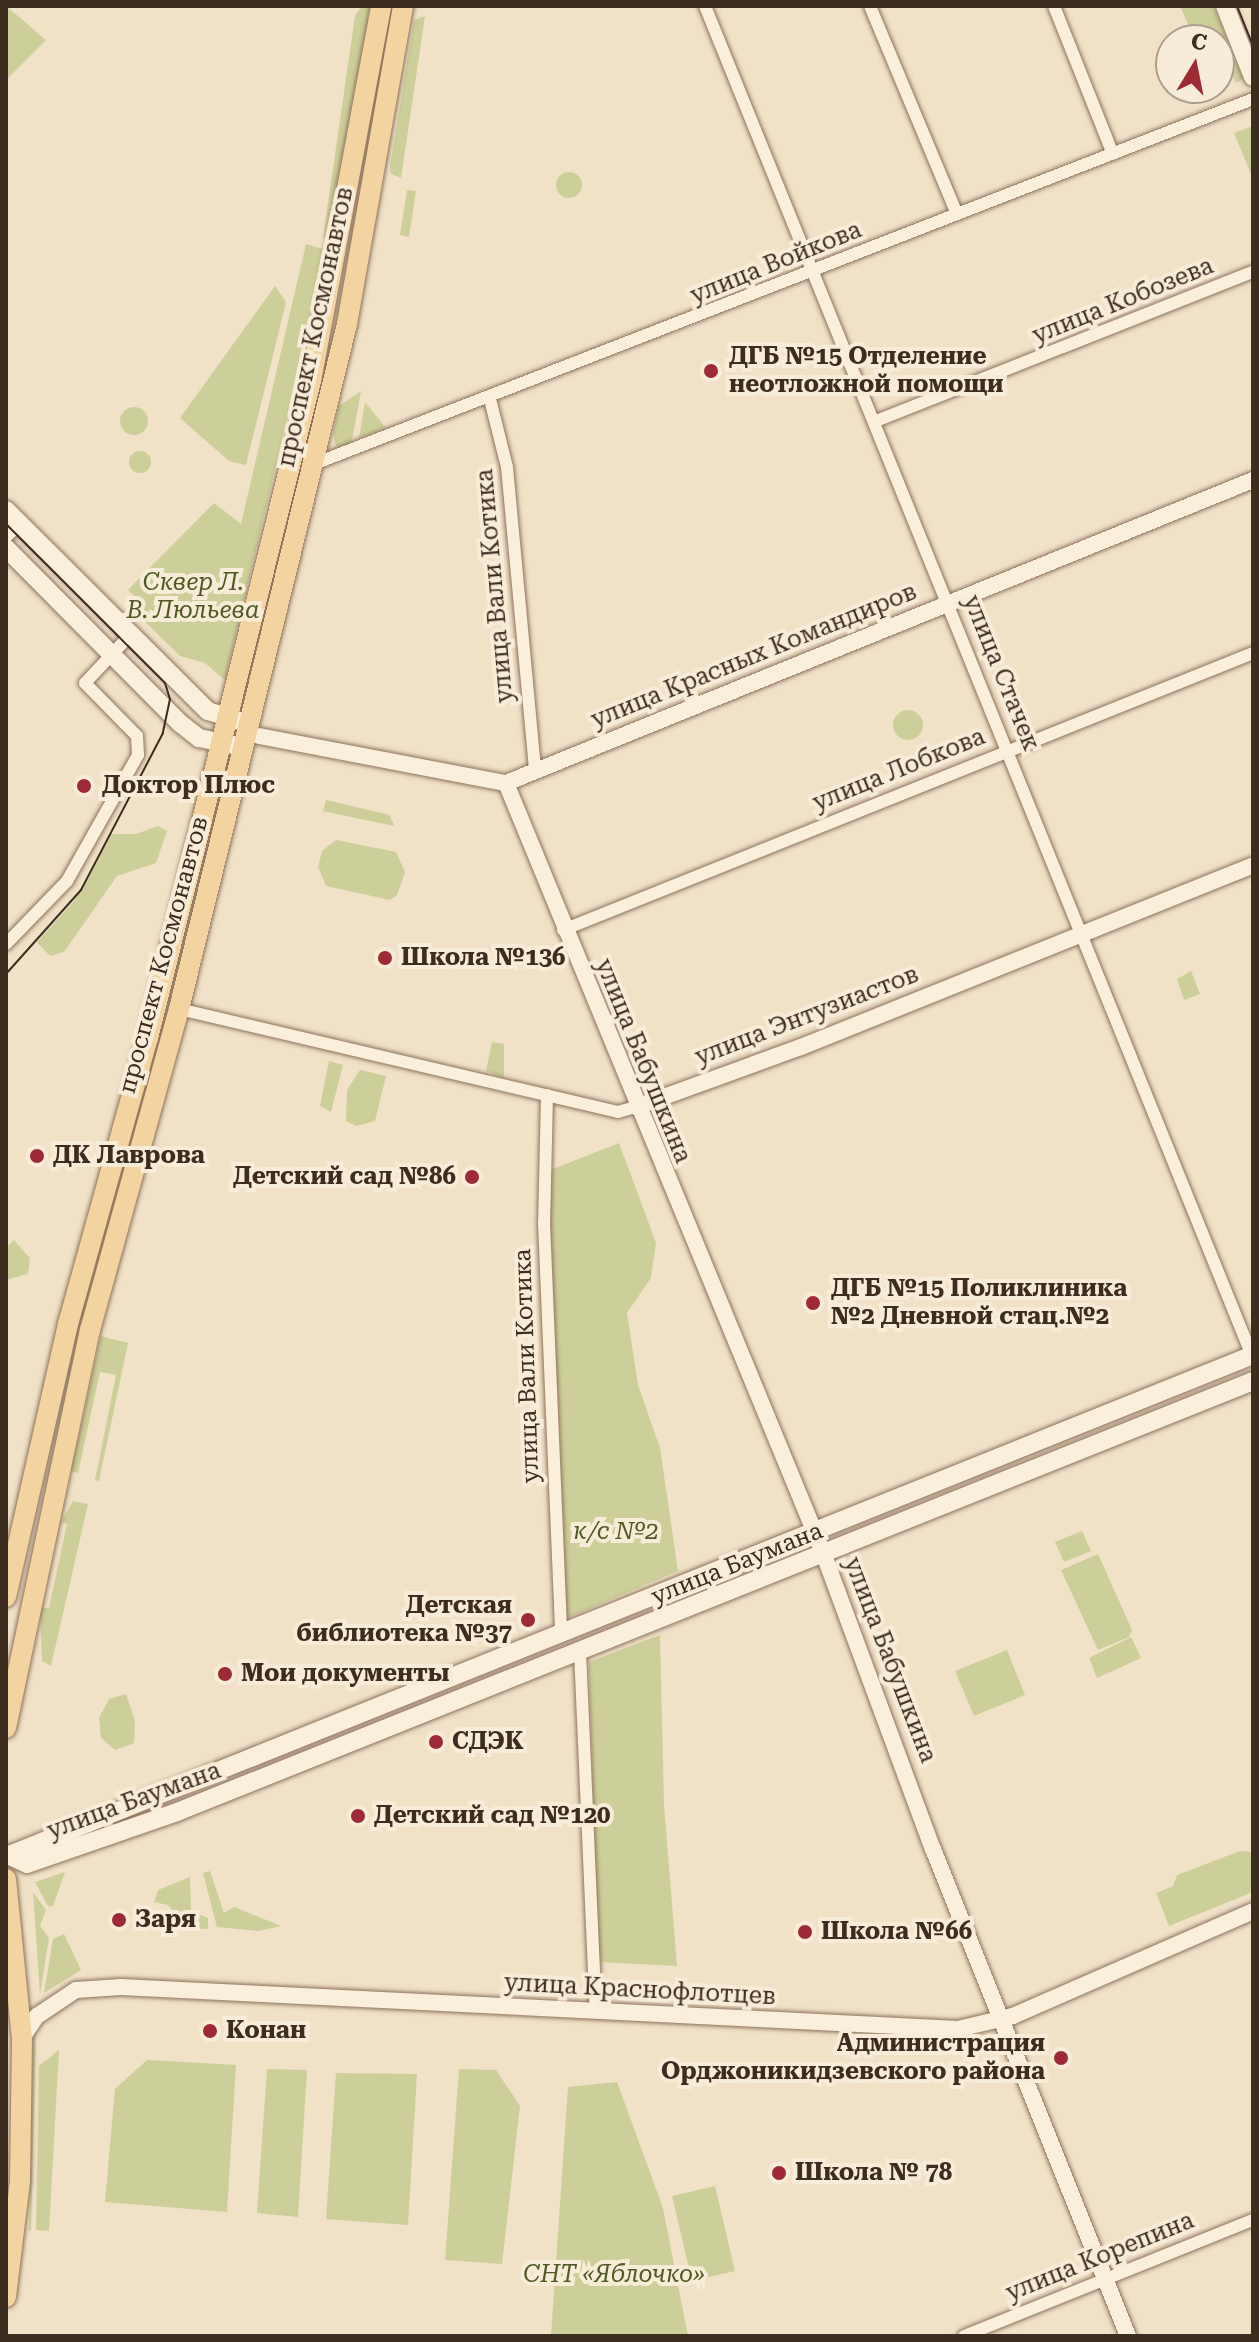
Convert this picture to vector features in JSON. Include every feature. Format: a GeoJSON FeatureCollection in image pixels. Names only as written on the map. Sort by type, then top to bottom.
{"type":"FeatureCollection","features":[{"type":"Feature","properties":{"kind":"main road","name":"проспект Космонавтов"},"geometry":{"type":"LineString","coordinates":[[6,1597],[68,1324],[148,1038],[311,381],[381,6]]}},
{"type":"Feature","properties":{"kind":"main road","name":"проспект Космонавтов"},"geometry":{"type":"LineString","coordinates":[[6,1728],[90,1330],[179,1009],[250,736],[314,464],[361,255],[403,6]]}},
{"type":"Feature","properties":{"kind":"main road"},"geometry":{"type":"LineString","coordinates":[[1225,6],[1253,77]]}},
{"type":"Feature","properties":{"kind":"main road"},"geometry":{"type":"LineString","coordinates":[[6,510],[208,711],[226,718],[250,736]]}},
{"type":"Feature","properties":{"kind":"main road"},"geometry":{"type":"LineString","coordinates":[[6,548],[181,724],[199,738],[220,743],[250,736]]}},
{"type":"Feature","properties":{"kind":"main road","name":"улица Баумана"},"geometry":{"type":"LineString","coordinates":[[8,1854],[813,1530],[1253,1357]]}},
{"type":"Feature","properties":{"kind":"main road","name":"улица Баумана"},"geometry":{"type":"LineString","coordinates":[[8,1854],[27,1864],[49,1858],[824,1555],[1253,1381]]}},
{"type":"Feature","properties":{"kind":"main road"},"geometry":{"type":"LineString","coordinates":[[6,1879],[22,2038],[20,2181],[6,2297]]}},
{"type":"Feature","properties":{"kind":"street","name":"улица Стачек"},"geometry":{"type":"LineString","coordinates":[[705,6],[876,421],[1253,1357]]}},
{"type":"Feature","properties":{"kind":"street"},"geometry":{"type":"LineString","coordinates":[[870,6],[957,214]]}},
{"type":"Feature","properties":{"kind":"street"},"geometry":{"type":"LineString","coordinates":[[1054,6],[1113,154]]}},
{"type":"Feature","properties":{"kind":"street","name":"улица Войкова"},"geometry":{"type":"LineString","coordinates":[[314,464],[490,399],[1253,99]]}},
{"type":"Feature","properties":{"kind":"street","name":"улица Кобозева"},"geometry":{"type":"LineString","coordinates":[[876,421],[1253,272]]}},
{"type":"Feature","properties":{"kind":"street","name":"улица Вали Котика"},"geometry":{"type":"LineString","coordinates":[[490,399],[507,467],[535,770]]}},
{"type":"Feature","properties":{"kind":"street","name":"улица Красных Командиров"},"geometry":{"type":"LineString","coordinates":[[506,783],[1253,480]]}},
{"type":"Feature","properties":{"kind":"street"},"geometry":{"type":"LineString","coordinates":[[6,537],[20,524]]}},
{"type":"Feature","properties":{"kind":"street"},"geometry":{"type":"LineString","coordinates":[[6,944],[67,881],[138,755],[140,741],[85,683],[131,634]]}},
{"type":"Feature","properties":{"kind":"street","name":"улица Лобкова"},"geometry":{"type":"LineString","coordinates":[[563,930],[1253,653]]}},
{"type":"Feature","properties":{"kind":"street"},"geometry":{"type":"LineString","coordinates":[[250,736],[506,783]]}},
{"type":"Feature","properties":{"kind":"street","name":"улица Бабушкина"},"geometry":{"type":"LineString","coordinates":[[506,783],[563,930],[824,1555],[1002,2019],[1128,2336]]}},
{"type":"Feature","properties":{"kind":"street","name":"улица Энтузиастов"},"geometry":{"type":"LineString","coordinates":[[179,1009],[618,1112],[801,1047],[1253,865]]}},
{"type":"Feature","properties":{"kind":"street","name":"улица Вали Котика"},"geometry":{"type":"LineString","coordinates":[[547,1095],[544,1223],[561,1634]]}},
{"type":"Feature","properties":{"kind":"street"},"geometry":{"type":"LineString","coordinates":[[580,1651],[596,2012]]}},
{"type":"Feature","properties":{"kind":"street","name":"улица Краснофлотцев"},"geometry":{"type":"LineString","coordinates":[[22,2038],[37,2016],[76,1990],[213,1990],[958,2029],[1002,2019],[1253,1911]]}},
{"type":"Feature","properties":{"kind":"street","name":"улица Корепина"},"geometry":{"type":"LineString","coordinates":[[964,2336],[1253,2220]]}},
{"type":"Feature","properties":{"kind":"green space"},"geometry":{"type":"Polygon","coordinates":[[[6,6],[46,40],[6,80],[6,6]]]}},
{"type":"Feature","properties":{"kind":"green space"},"geometry":{"type":"Polygon","coordinates":[[[362,6],[370,6],[357,93],[329,238],[323,238],[355,16],[362,6]]]}},
{"type":"Feature","properties":{"kind":"green space"},"geometry":{"type":"Polygon","coordinates":[[[1180,6],[1213,6],[1220,24],[1188,24],[1180,6]]]}},
{"type":"Feature","properties":{"kind":"green space"},"geometry":{"type":"Polygon","coordinates":[[[425,16],[401,178],[391,174],[390,166],[414,20],[425,16]]]}},
{"type":"Feature","properties":{"kind":"green space"},"geometry":{"type":"Polygon","coordinates":[[[1235,60],[1243,79],[1235,81],[1235,60]]]}},
{"type":"Feature","properties":{"kind":"green space"},"geometry":{"type":"Polygon","coordinates":[[[1253,126],[1253,179],[1234,133],[1253,126]]]}},
{"type":"Feature","properties":{"kind":"green space"},"geometry":{"type":"Polygon","coordinates":[[[569,172],[578,176],[582,185],[578,194],[569,198],[560,194],[556,185],[560,176],[569,172]]]}},
{"type":"Feature","properties":{"kind":"green space"},"geometry":{"type":"Polygon","coordinates":[[[407,190],[416,191],[409,237],[400,235],[407,190]]]}},
{"type":"Feature","properties":{"kind":"green space","name":"Сквер Л. В. Люльева"},"geometry":{"type":"Polygon","coordinates":[[[306,244],[327,250],[225,680],[205,663],[180,656],[134,611],[142,604],[128,590],[214,503],[241,524],[306,244]]]}},
{"type":"Feature","properties":{"kind":"green space"},"geometry":{"type":"Polygon","coordinates":[[[275,286],[286,302],[246,465],[229,461],[180,418],[275,286]]]}},
{"type":"Feature","properties":{"kind":"green space"},"geometry":{"type":"Polygon","coordinates":[[[361,391],[351,446],[336,447],[333,435],[339,406],[361,391]]]}},
{"type":"Feature","properties":{"kind":"green space"},"geometry":{"type":"Polygon","coordinates":[[[365,402],[386,428],[359,438],[365,402]]]}},
{"type":"Feature","properties":{"kind":"green space"},"geometry":{"type":"Polygon","coordinates":[[[134,407],[144,411],[148,421],[144,431],[134,435],[124,431],[120,421],[124,411],[134,407]]]}},
{"type":"Feature","properties":{"kind":"green space"},"geometry":{"type":"Polygon","coordinates":[[[140,451],[148,454],[151,462],[148,470],[140,473],[132,470],[129,462],[132,454],[140,451]]]}},
{"type":"Feature","properties":{"kind":"green space"},"geometry":{"type":"Polygon","coordinates":[[[908,710],[914,711],[922,719],[922,731],[914,739],[908,740],[902,739],[894,731],[893,725],[894,719],[902,711],[908,710]]]}},
{"type":"Feature","properties":{"kind":"green space"},"geometry":{"type":"Polygon","coordinates":[[[326,800],[390,815],[394,826],[323,811],[326,800]]]}},
{"type":"Feature","properties":{"kind":"green space"},"geometry":{"type":"Polygon","coordinates":[[[158,826],[167,831],[156,863],[117,876],[64,952],[50,956],[37,942],[74,901],[111,834],[136,834],[158,826]]]}},
{"type":"Feature","properties":{"kind":"green space"},"geometry":{"type":"Polygon","coordinates":[[[336,840],[396,852],[405,872],[397,895],[390,900],[326,886],[318,867],[322,851],[336,840]]]}},
{"type":"Feature","properties":{"kind":"green space"},"geometry":{"type":"Polygon","coordinates":[[[1191,971],[1200,994],[1184,1000],[1177,979],[1191,971]]]}},
{"type":"Feature","properties":{"kind":"green space"},"geometry":{"type":"Polygon","coordinates":[[[492,1042],[504,1044],[504,1078],[486,1071],[492,1042]]]}},
{"type":"Feature","properties":{"kind":"green space"},"geometry":{"type":"Polygon","coordinates":[[[329,1061],[343,1065],[331,1112],[320,1106],[329,1061]]]}},
{"type":"Feature","properties":{"kind":"green space"},"geometry":{"type":"Polygon","coordinates":[[[360,1070],[386,1076],[375,1121],[356,1126],[346,1121],[347,1090],[360,1070]]]}},
{"type":"Feature","properties":{"kind":"green space","name":"к/с №2"},"geometry":{"type":"Polygon","coordinates":[[[619,1143],[656,1243],[651,1278],[627,1313],[638,1385],[660,1448],[678,1571],[567,1618],[548,1171],[619,1143]]]}},
{"type":"Feature","properties":{"kind":"green space"},"geometry":{"type":"Polygon","coordinates":[[[14,1240],[30,1258],[28,1274],[6,1280],[6,1248],[14,1240]]]}},
{"type":"Feature","properties":{"kind":"green space"},"geometry":{"type":"Polygon","coordinates":[[[101,1336],[128,1343],[99,1481],[95,1480],[116,1375],[100,1372],[78,1473],[71,1471],[101,1336]]]}},
{"type":"Feature","properties":{"kind":"green space"},"geometry":{"type":"Polygon","coordinates":[[[73,1501],[88,1504],[51,1666],[42,1661],[40,1608],[49,1608],[67,1524],[61,1522],[73,1501]]]}},
{"type":"Feature","properties":{"kind":"green space"},"geometry":{"type":"Polygon","coordinates":[[[1082,1531],[1091,1551],[1064,1562],[1055,1542],[1082,1531]]]}},
{"type":"Feature","properties":{"kind":"green space"},"geometry":{"type":"Polygon","coordinates":[[[1098,1554],[1132,1630],[1129,1637],[1098,1650],[1061,1570],[1098,1554]]]}},
{"type":"Feature","properties":{"kind":"green space"},"geometry":{"type":"Polygon","coordinates":[[[660,1635],[664,1805],[677,1966],[598,1962],[589,1662],[660,1635]]]}},
{"type":"Feature","properties":{"kind":"green space"},"geometry":{"type":"Polygon","coordinates":[[[1131,1637],[1141,1658],[1097,1678],[1089,1658],[1131,1637]]]}},
{"type":"Feature","properties":{"kind":"green space"},"geometry":{"type":"Polygon","coordinates":[[[1007,1650],[1025,1695],[974,1716],[955,1671],[1007,1650]]]}},
{"type":"Feature","properties":{"kind":"green space"},"geometry":{"type":"Polygon","coordinates":[[[126,1694],[135,1721],[134,1743],[115,1750],[101,1738],[99,1718],[109,1699],[126,1694]]]}},
{"type":"Feature","properties":{"kind":"green space"},"geometry":{"type":"Polygon","coordinates":[[[1240,1851],[1253,1852],[1253,1892],[1169,1926],[1156,1893],[1173,1886],[1177,1875],[1240,1851]]]}},
{"type":"Feature","properties":{"kind":"green space"},"geometry":{"type":"Polygon","coordinates":[[[210,1871],[224,1913],[234,1907],[281,1926],[258,1931],[217,1927],[203,1873],[210,1871]]]}},
{"type":"Feature","properties":{"kind":"green space"},"geometry":{"type":"Polygon","coordinates":[[[65,1872],[53,1906],[48,1906],[35,1882],[65,1872]]]}},
{"type":"Feature","properties":{"kind":"green space"},"geometry":{"type":"Polygon","coordinates":[[[190,1877],[191,1911],[208,1918],[208,1929],[170,1927],[162,1917],[174,1912],[168,1905],[154,1902],[158,1890],[190,1877]]]}},
{"type":"Feature","properties":{"kind":"green space"},"geometry":{"type":"Polygon","coordinates":[[[33,1892],[46,1910],[40,1926],[49,1938],[40,1994],[33,1892]]]}},
{"type":"Feature","properties":{"kind":"green space"},"geometry":{"type":"Polygon","coordinates":[[[64,1934],[81,1970],[44,1993],[53,1939],[64,1934]]]}},
{"type":"Feature","properties":{"kind":"green space"},"geometry":{"type":"Polygon","coordinates":[[[36,2027],[31,2230],[29,2231],[33,2032],[36,2027]]]}},
{"type":"Feature","properties":{"kind":"green space"},"geometry":{"type":"Polygon","coordinates":[[[59,2050],[49,2231],[36,2230],[39,2066],[59,2050]]]}},
{"type":"Feature","properties":{"kind":"green space"},"geometry":{"type":"Polygon","coordinates":[[[147,2060],[236,2065],[227,2212],[105,2202],[115,2089],[147,2060]]]}},
{"type":"Feature","properties":{"kind":"green space"},"geometry":{"type":"Polygon","coordinates":[[[267,2069],[307,2070],[298,2217],[257,2213],[267,2069]]]}},
{"type":"Feature","properties":{"kind":"green space"},"geometry":{"type":"Polygon","coordinates":[[[459,2069],[496,2070],[520,2106],[502,2264],[445,2260],[459,2069]]]}},
{"type":"Feature","properties":{"kind":"green space"},"geometry":{"type":"Polygon","coordinates":[[[336,2073],[417,2074],[408,2225],[326,2219],[336,2073]]]}},
{"type":"Feature","properties":{"kind":"green space","name":"СНТ «Яблочко»"},"geometry":{"type":"Polygon","coordinates":[[[617,2082],[663,2208],[688,2336],[551,2336],[568,2087],[617,2082]]]}},
{"type":"Feature","properties":{"kind":"green space"},"geometry":{"type":"Polygon","coordinates":[[[715,2186],[735,2271],[692,2281],[672,2196],[715,2186]]]}},
{"type":"Feature","properties":{"kind":"tram line"},"geometry":{"type":"LineString","coordinates":[[1237,6],[1253,46]]}},
{"type":"Feature","properties":{"kind":"tram line"},"geometry":{"type":"LineString","coordinates":[[6,524],[165,683],[170,699],[163,733],[81,890],[6,974]]}},
{"type":"Feature","properties":{"kind":"place","name":"ДГБ №15 Отделение неотложной помощи"},"geometry":{"type":"Point","coordinates":[711,371]}},
{"type":"Feature","properties":{"kind":"place","name":"Доктор Плюс"},"geometry":{"type":"Point","coordinates":[84,786]}},
{"type":"Feature","properties":{"kind":"place","name":"Школа №136"},"geometry":{"type":"Point","coordinates":[385,958]}},
{"type":"Feature","properties":{"kind":"place","name":"ДК Лаврова"},"geometry":{"type":"Point","coordinates":[37,1156]}},
{"type":"Feature","properties":{"kind":"place","name":"Детский сад №86"},"geometry":{"type":"Point","coordinates":[472,1177]}},
{"type":"Feature","properties":{"kind":"place","name":"ДГБ №15 Поликлиника №2 Дневной стац.№2"},"geometry":{"type":"Point","coordinates":[813,1303]}},
{"type":"Feature","properties":{"kind":"place","name":"Детская библиотека №37"},"geometry":{"type":"Point","coordinates":[528,1620]}},
{"type":"Feature","properties":{"kind":"place","name":"Мои документы"},"geometry":{"type":"Point","coordinates":[225,1674]}},
{"type":"Feature","properties":{"kind":"place","name":"СДЭК"},"geometry":{"type":"Point","coordinates":[436,1742]}},
{"type":"Feature","properties":{"kind":"place","name":"Детский сад №120"},"geometry":{"type":"Point","coordinates":[358,1816]}},
{"type":"Feature","properties":{"kind":"place","name":"Заря"},"geometry":{"type":"Point","coordinates":[119,1920]}},
{"type":"Feature","properties":{"kind":"place","name":"Школа №66"},"geometry":{"type":"Point","coordinates":[805,1932]}},
{"type":"Feature","properties":{"kind":"place","name":"Конан"},"geometry":{"type":"Point","coordinates":[210,2031]}},
{"type":"Feature","properties":{"kind":"place","name":"Администрация Орджоникидзевского района"},"geometry":{"type":"Point","coordinates":[1061,2058]}},
{"type":"Feature","properties":{"kind":"place","name":"Школа № 78"},"geometry":{"type":"Point","coordinates":[779,2173]}}]}
